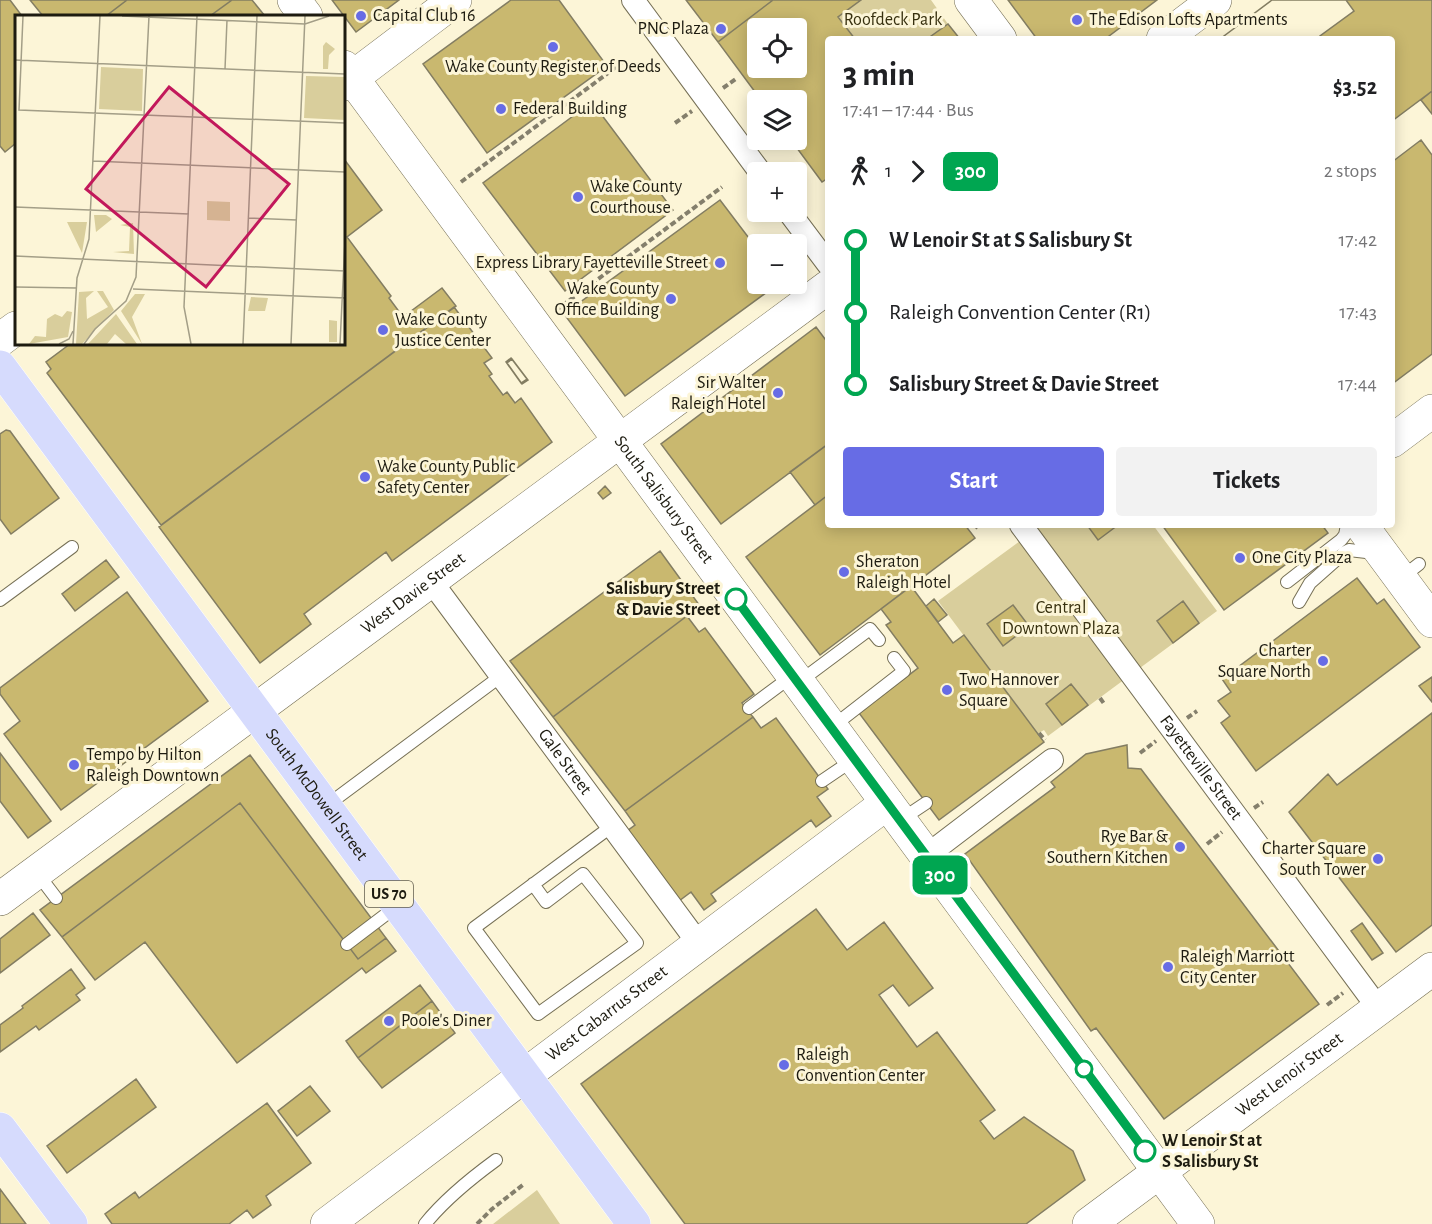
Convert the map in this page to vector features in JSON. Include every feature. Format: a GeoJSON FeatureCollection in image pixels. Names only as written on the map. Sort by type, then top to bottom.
{"type":"FeatureCollection","features":[{"type":"Feature","properties":{"kind":"main road","name":"South McDowell Street"},"geometry":{"type":"LineString","coordinates":[[0,367],[634,1224]]}},
{"type":"Feature","properties":{"kind":"main road"},"geometry":{"type":"LineString","coordinates":[[8,1134],[65,1210]]}},
{"type":"Feature","properties":{"kind":"street"},"geometry":{"type":"LineString","coordinates":[[294,0],[305,15]]}},
{"type":"Feature","properties":{"kind":"street"},"geometry":{"type":"LineString","coordinates":[[346,76],[455,0]]}},
{"type":"Feature","properties":{"kind":"street"},"geometry":{"type":"LineString","coordinates":[[633,0],[753,162]]}},
{"type":"Feature","properties":{"kind":"street"},"geometry":{"type":"LineString","coordinates":[[1167,36],[1215,0]]}},
{"type":"Feature","properties":{"kind":"street"},"geometry":{"type":"LineString","coordinates":[[978,2],[998,36]]}},
{"type":"Feature","properties":{"kind":"street","name":"South Salisbury Street"},"geometry":{"type":"LineString","coordinates":[[346,76],[854,759],[904,809],[926,856],[1198,1224]]}},
{"type":"Feature","properties":{"kind":"street"},"geometry":{"type":"LineString","coordinates":[[796,222],[825,260]]}},
{"type":"Feature","properties":{"kind":"street","name":"West Davie Street"},"geometry":{"type":"LineString","coordinates":[[0,899],[825,289]]}},
{"type":"Feature","properties":{"kind":"street"},"geometry":{"type":"LineString","coordinates":[[0,340],[15,328]]}},
{"type":"Feature","properties":{"kind":"street"},"geometry":{"type":"LineString","coordinates":[[1395,439],[1432,411]]}},
{"type":"Feature","properties":{"kind":"street","name":"Fayetteville Street"},"geometry":{"type":"LineString","coordinates":[[1024,528],[1379,1009]]}},
{"type":"Feature","properties":{"kind":"street"},"geometry":{"type":"LineString","coordinates":[[1364,528],[1401,565],[1432,621]]}},
{"type":"Feature","properties":{"kind":"street","name":"Gale Street"},"geometry":{"type":"LineString","coordinates":[[431,580],[612,826],[669,896],[699,944]]}},
{"type":"Feature","properties":{"kind":"street"},"geometry":{"type":"LineString","coordinates":[[926,856],[1049,750]]}},
{"type":"Feature","properties":{"kind":"street","name":"West Cabarrus Street"},"geometry":{"type":"LineString","coordinates":[[327,1224],[699,944],[904,809]]}},
{"type":"Feature","properties":{"kind":"street","name":"West Lenoir Street"},"geometry":{"type":"LineString","coordinates":[[1089,1224],[1432,969]]}},
{"type":"Feature","properties":{"kind":"lane"},"geometry":{"type":"LineString","coordinates":[[1287,582],[1341,540],[1346,528]]}},
{"type":"Feature","properties":{"kind":"lane"},"geometry":{"type":"LineString","coordinates":[[0,600],[72,547]]}},
{"type":"Feature","properties":{"kind":"lane"},"geometry":{"type":"LineString","coordinates":[[1299,602],[1310,583],[1350,550],[1401,565]]}},
{"type":"Feature","properties":{"kind":"lane"},"geometry":{"type":"LineString","coordinates":[[749,708],[870,629],[879,640]]}},
{"type":"Feature","properties":{"kind":"lane"},"geometry":{"type":"LineString","coordinates":[[831,728],[904,671],[894,658]]}},
{"type":"Feature","properties":{"kind":"lane"},"geometry":{"type":"LineString","coordinates":[[325,807],[501,676]]}},
{"type":"Feature","properties":{"kind":"lane"},"geometry":{"type":"LineString","coordinates":[[822,781],[854,759]]}},
{"type":"Feature","properties":{"kind":"lane"},"geometry":{"type":"LineString","coordinates":[[533,884],[546,902],[583,874],[636,943],[538,1014],[474,928],[533,884],[612,826]]}},
{"type":"Feature","properties":{"kind":"lane"},"geometry":{"type":"LineString","coordinates":[[37,872],[56,898]]}},
{"type":"Feature","properties":{"kind":"lane"},"geometry":{"type":"LineString","coordinates":[[347,944],[398,906]]}},
{"type":"Feature","properties":{"kind":"lane"},"geometry":{"type":"LineString","coordinates":[[425,1224],[468,1180],[496,1160]]}},
{"type":"Feature","properties":{"kind":"path"},"geometry":{"type":"LineString","coordinates":[[462,182],[627,59]]}},
{"type":"Feature","properties":{"kind":"path"},"geometry":{"type":"LineString","coordinates":[[720,90],[737,78]]}},
{"type":"Feature","properties":{"kind":"path"},"geometry":{"type":"LineString","coordinates":[[675,123],[692,111]]}},
{"type":"Feature","properties":{"kind":"path"},"geometry":{"type":"LineString","coordinates":[[555,311],[722,187]]}},
{"type":"Feature","properties":{"kind":"path"},"geometry":{"type":"LineString","coordinates":[[1100,698],[1105,705]]}},
{"type":"Feature","properties":{"kind":"path"},"geometry":{"type":"LineString","coordinates":[[1040,733],[1049,750]]}},
{"type":"Feature","properties":{"kind":"path"},"geometry":{"type":"LineString","coordinates":[[1140,753],[1157,740]]}},
{"type":"Feature","properties":{"kind":"path"},"geometry":{"type":"LineString","coordinates":[[1254,808],[1263,801]]}},
{"type":"Feature","properties":{"kind":"path"},"geometry":{"type":"LineString","coordinates":[[1207,844],[1223,832]]}},
{"type":"Feature","properties":{"kind":"path"},"geometry":{"type":"LineString","coordinates":[[1327,1005],[1344,993]]}},
{"type":"Feature","properties":{"kind":"path"},"geometry":{"type":"LineString","coordinates":[[477,1224],[524,1184]]}},
{"type":"Feature","properties":{"kind":"green space","name":"Roofdeck Park"},"geometry":{"type":"Polygon","coordinates":[[[861,0],[931,0],[948,24],[931,36],[853,36],[838,17],[861,0]]]}},
{"type":"Feature","properties":{"kind":"green space","name":"Central Downtown Plaza"},"geometry":{"type":"Polygon","coordinates":[[[1038,528],[1155,528],[1217,611],[1048,736],[1044,730],[1037,734],[938,601],[1038,528]]]}},
{"type":"Feature","properties":{"kind":"green space"},"geometry":{"type":"Polygon","coordinates":[[[537,1190],[560,1224],[493,1224],[537,1190]]]}},
{"type":"Feature","properties":{"kind":"building"},"geometry":{"type":"Polygon","coordinates":[[[0,0],[10,0],[21,15],[15,15],[15,144],[5,152],[0,146],[0,0]]]}},
{"type":"Feature","properties":{"kind":"building"},"geometry":{"type":"Polygon","coordinates":[[[30,0],[127,0],[107,15],[42,15],[30,0]]]}},
{"type":"Feature","properties":{"kind":"building"},"geometry":{"type":"Polygon","coordinates":[[[127,0],[232,0],[211,15],[107,15],[127,0]]]}},
{"type":"Feature","properties":{"kind":"building"},"geometry":{"type":"Polygon","coordinates":[[[232,0],[252,0],[264,15],[211,15],[232,0]]]}},
{"type":"Feature","properties":{"kind":"building","name":"Capital Club 16"},"geometry":{"type":"Polygon","coordinates":[[[332,0],[399,0],[356,32],[332,0]]]}},
{"type":"Feature","properties":{"kind":"building","name":"Federal Building"},"geometry":{"type":"Polygon","coordinates":[[[511,0],[559,0],[607,66],[487,153],[423,64],[511,0]]]}},
{"type":"Feature","properties":{"kind":"building","name":"PNC Plaza"},"geometry":{"type":"Polygon","coordinates":[[[686,0],[773,0],[747,18],[718,42],[686,0]]]}},
{"type":"Feature","properties":{"kind":"building"},"geometry":{"type":"Polygon","coordinates":[[[773,0],[861,0],[838,17],[853,36],[825,36],[825,180],[822,182],[798,150],[807,150],[807,90],[754,90],[718,42],[747,20],[747,78],[807,78],[807,18],[749,18],[773,0]]]}},
{"type":"Feature","properties":{"kind":"building","name":"The Edison Lofts Apartments"},"geometry":{"type":"Polygon","coordinates":[[[1008,0],[1157,0],[1109,36],[1035,36],[1008,0]]]}},
{"type":"Feature","properties":{"kind":"building"},"geometry":{"type":"Polygon","coordinates":[[[1272,0],[1346,0],[1354,11],[1320,36],[1224,36],[1272,0]]]}},
{"type":"Feature","properties":{"kind":"building"},"geometry":{"type":"Polygon","coordinates":[[[1272,0],[1432,0],[1432,91],[1395,119],[1395,36],[1224,36],[1272,0]]]}},
{"type":"Feature","properties":{"kind":"building"},"geometry":{"type":"Polygon","coordinates":[[[948,24],[958,36],[931,36],[948,24]]]}},
{"type":"Feature","properties":{"kind":"building"},"geometry":{"type":"Polygon","coordinates":[[[1432,91],[1432,114],[1421,100],[1432,91]]]}},
{"type":"Feature","properties":{"kind":"building","name":"Wake County Courthouse"},"geometry":{"type":"Polygon","coordinates":[[[592,102],[673,210],[565,291],[483,183],[592,102]]]}},
{"type":"Feature","properties":{"kind":"building"},"geometry":{"type":"Polygon","coordinates":[[[1421,140],[1432,155],[1432,354],[1395,382],[1395,160],[1421,140]]]}},
{"type":"Feature","properties":{"kind":"building","name":"Wake County Justice Center"},"geometry":{"type":"Polygon","coordinates":[[[345,160],[382,210],[347,237],[391,296],[389,298],[403,317],[442,288],[456,306],[161,525],[47,373],[51,369],[46,362],[69,345],[345,345],[345,160]]]}},
{"type":"Feature","properties":{"kind":"building","name":"Wake County Office Building"},"geometry":{"type":"Polygon","coordinates":[[[720,200],[747,236],[747,294],[764,294],[625,396],[564,314],[720,200]]]}},
{"type":"Feature","properties":{"kind":"building","name":"Wake County Public Safety Center"},"geometry":{"type":"Polygon","coordinates":[[[454,307],[492,358],[484,363],[492,374],[489,376],[503,395],[507,392],[515,403],[521,398],[552,442],[392,561],[386,552],[374,561],[304,614],[311,624],[260,663],[159,527],[454,307]]]}},
{"type":"Feature","properties":{"kind":"building","name":"Sir Walter Raleigh Hotel"},"geometry":{"type":"Polygon","coordinates":[[[816,327],[825,339],[825,446],[721,524],[661,444],[816,327]]]}},
{"type":"Feature","properties":{"kind":"building"},"geometry":{"type":"Polygon","coordinates":[[[511,358],[527,379],[521,383],[506,362],[511,358]]]}},
{"type":"Feature","properties":{"kind":"building"},"geometry":{"type":"Polygon","coordinates":[[[512,359],[528,380],[522,384],[507,363],[512,359]]]}},
{"type":"Feature","properties":{"kind":"building"},"geometry":{"type":"Polygon","coordinates":[[[6,430],[10,431],[59,498],[11,534],[0,519],[0,434],[6,430]]]}},
{"type":"Feature","properties":{"kind":"building"},"geometry":{"type":"Polygon","coordinates":[[[825,446],[825,497],[815,505],[790,472],[825,446]]]}},
{"type":"Feature","properties":{"kind":"building"},"geometry":{"type":"Polygon","coordinates":[[[605,486],[611,493],[603,499],[598,493],[605,486]]]}},
{"type":"Feature","properties":{"kind":"building","name":"Sheraton Raleigh Hotel"},"geometry":{"type":"Polygon","coordinates":[[[825,497],[825,528],[967,528],[975,538],[820,655],[746,557],[825,497]]]}},
{"type":"Feature","properties":{"kind":"building"},"geometry":{"type":"Polygon","coordinates":[[[1089,528],[1114,528],[1098,540],[1089,528]]]}},
{"type":"Feature","properties":{"kind":"building","name":"One City Plaza"},"geometry":{"type":"Polygon","coordinates":[[[1164,528],[1324,528],[1328,533],[1224,610],[1164,528]]]}},
{"type":"Feature","properties":{"kind":"building"},"geometry":{"type":"Polygon","coordinates":[[[660,551],[700,606],[553,717],[510,661],[660,551]]]}},
{"type":"Feature","properties":{"kind":"building"},"geometry":{"type":"Polygon","coordinates":[[[106,560],[119,577],[75,611],[62,594],[106,560]]]}},
{"type":"Feature","properties":{"kind":"building","name":"Charter Square North"},"geometry":{"type":"Polygon","coordinates":[[[1357,578],[1377,604],[1384,599],[1420,647],[1256,771],[1221,723],[1230,716],[1218,701],[1231,692],[1222,679],[1357,578]]]}},
{"type":"Feature","properties":{"kind":"building","name":"Two Hannover Square"},"geometry":{"type":"Polygon","coordinates":[[[911,586],[953,643],[964,635],[1044,742],[939,820],[859,713],[918,668],[886,625],[891,622],[881,609],[911,586]]]}},
{"type":"Feature","properties":{"kind":"building"},"geometry":{"type":"Polygon","coordinates":[[[127,592],[208,701],[61,810],[4,734],[20,721],[0,694],[0,688],[127,592]]]}},
{"type":"Feature","properties":{"kind":"building"},"geometry":{"type":"Polygon","coordinates":[[[934,599],[947,615],[938,622],[926,606],[934,599]]]}},
{"type":"Feature","properties":{"kind":"building"},"geometry":{"type":"Polygon","coordinates":[[[1183,601],[1199,623],[1173,643],[1157,621],[1183,601]]]}},
{"type":"Feature","properties":{"kind":"building"},"geometry":{"type":"Polygon","coordinates":[[[1013,605],[1029,626],[1003,646],[987,624],[1013,605]]]}},
{"type":"Feature","properties":{"kind":"building"},"geometry":{"type":"Polygon","coordinates":[[[687,616],[699,632],[705,628],[754,694],[742,703],[753,717],[625,811],[553,717],[687,616]]]}},
{"type":"Feature","properties":{"kind":"building"},"geometry":{"type":"Polygon","coordinates":[[[1432,677],[1432,702],[1419,686],[1432,677]]]}},
{"type":"Feature","properties":{"kind":"building"},"geometry":{"type":"Polygon","coordinates":[[[1071,684],[1088,705],[1062,725],[1046,704],[1071,684]]]}},
{"type":"Feature","properties":{"kind":"building","name":"Charter Square South Tower"},"geometry":{"type":"Polygon","coordinates":[[[1432,713],[1432,925],[1396,952],[1289,812],[1328,774],[1337,785],[1432,713]]]}},
{"type":"Feature","properties":{"kind":"building"},"geometry":{"type":"Polygon","coordinates":[[[753,717],[761,728],[776,718],[828,789],[817,797],[831,816],[816,827],[811,820],[711,894],[716,901],[704,910],[691,892],[679,901],[627,831],[635,825],[625,811],[753,717]]]}},
{"type":"Feature","properties":{"kind":"building","name":"Raleigh Marriott City Center"},"geometry":{"type":"Polygon","coordinates":[[[1127,745],[1128,768],[1141,769],[1319,1004],[1164,1119],[1096,1028],[1091,1031],[965,854],[1055,787],[1051,782],[1086,754],[1127,745]]]}},
{"type":"Feature","properties":{"kind":"building"},"geometry":{"type":"Polygon","coordinates":[[[0,753],[51,821],[28,838],[0,801],[0,753]]]}},
{"type":"Feature","properties":{"kind":"building"},"geometry":{"type":"Polygon","coordinates":[[[250,755],[386,938],[358,959],[240,803],[62,937],[40,910],[250,755]]]}},
{"type":"Feature","properties":{"kind":"building"},"geometry":{"type":"Polygon","coordinates":[[[240,803],[358,959],[386,938],[396,951],[366,973],[362,968],[237,1063],[145,942],[95,980],[62,937],[240,803]]]}},
{"type":"Feature","properties":{"kind":"building","name":"Raleigh Convention Center"},"geometry":{"type":"Polygon","coordinates":[[[816,909],[847,950],[884,922],[933,988],[909,1006],[893,985],[879,995],[917,1047],[937,1032],[995,1110],[980,1121],[994,1139],[1024,1117],[1073,1151],[1085,1180],[1026,1224],[685,1224],[581,1084],[816,909]]]}},
{"type":"Feature","properties":{"kind":"building"},"geometry":{"type":"Polygon","coordinates":[[[33,913],[50,935],[0,973],[0,939],[33,913]]]}},
{"type":"Feature","properties":{"kind":"building"},"geometry":{"type":"Polygon","coordinates":[[[1362,923],[1383,953],[1372,960],[1351,931],[1362,923]]]}},
{"type":"Feature","properties":{"kind":"building"},"geometry":{"type":"Polygon","coordinates":[[[71,969],[85,988],[76,995],[80,1000],[39,1030],[36,1026],[0,1052],[0,1025],[71,969]]]}},
{"type":"Feature","properties":{"kind":"building","name":"Poole's Diner"},"geometry":{"type":"Polygon","coordinates":[[[420,985],[432,1001],[358,1058],[346,1041],[420,985]]]}},
{"type":"Feature","properties":{"kind":"building"},"geometry":{"type":"Polygon","coordinates":[[[432,1001],[455,1033],[382,1088],[358,1058],[432,1001]]]}},
{"type":"Feature","properties":{"kind":"building"},"geometry":{"type":"Polygon","coordinates":[[[136,1079],[156,1107],[67,1173],[47,1146],[136,1079]]]}},
{"type":"Feature","properties":{"kind":"building"},"geometry":{"type":"Polygon","coordinates":[[[310,1086],[330,1111],[297,1136],[278,1111],[310,1086]]]}},
{"type":"Feature","properties":{"kind":"building"},"geometry":{"type":"Polygon","coordinates":[[[267,1103],[311,1163],[266,1196],[271,1205],[253,1218],[247,1210],[229,1224],[112,1224],[105,1214],[135,1192],[139,1198],[267,1103]]]}},
{"type":"Feature","properties":{"kind":"building"},"geometry":{"type":"Polygon","coordinates":[[[0,1189],[26,1224],[0,1224],[0,1189]]]}},
{"type":"Feature","properties":{"kind":"bus line","name":"300"},"geometry":{"type":"LineString","coordinates":[[736,599],[1145,1151]]}},
{"type":"Feature","properties":{"kind":"place","name":"Capital Club 16"},"geometry":{"type":"Point","coordinates":[361,16]}},
{"type":"Feature","properties":{"kind":"place","name":"The Edison Lofts Apartments"},"geometry":{"type":"Point","coordinates":[1077,20]}},
{"type":"Feature","properties":{"kind":"place","name":"PNC Plaza"},"geometry":{"type":"Point","coordinates":[721,29]}},
{"type":"Feature","properties":{"kind":"place","name":"Wake County Register of Deeds"},"geometry":{"type":"Point","coordinates":[553,47]}},
{"type":"Feature","properties":{"kind":"place","name":"Federal Building"},"geometry":{"type":"Point","coordinates":[501,109]}},
{"type":"Feature","properties":{"kind":"place","name":"Wake County Courthouse"},"geometry":{"type":"Point","coordinates":[578,197]}},
{"type":"Feature","properties":{"kind":"place","name":"Express Library Fayetteville Street"},"geometry":{"type":"Point","coordinates":[720,263]}},
{"type":"Feature","properties":{"kind":"place","name":"Wake County Office Building"},"geometry":{"type":"Point","coordinates":[671,299]}},
{"type":"Feature","properties":{"kind":"place","name":"Wake County Justice Center"},"geometry":{"type":"Point","coordinates":[383,330]}},
{"type":"Feature","properties":{"kind":"place","name":"Sir Walter Raleigh Hotel"},"geometry":{"type":"Point","coordinates":[778,393]}},
{"type":"Feature","properties":{"kind":"place","name":"Wake County Public Safety Center"},"geometry":{"type":"Point","coordinates":[365,477]}},
{"type":"Feature","properties":{"kind":"place","name":"One City Plaza"},"geometry":{"type":"Point","coordinates":[1240,558]}},
{"type":"Feature","properties":{"kind":"place","name":"Sheraton Raleigh Hotel"},"geometry":{"type":"Point","coordinates":[844,572]}},
{"type":"Feature","properties":{"kind":"place","name":"Salisbury Street & Davie Street"},"geometry":{"type":"Point","coordinates":[736,599]}},
{"type":"Feature","properties":{"kind":"place","name":"Charter Square North"},"geometry":{"type":"Point","coordinates":[1323,661]}},
{"type":"Feature","properties":{"kind":"place","name":"Two Hannover Square"},"geometry":{"type":"Point","coordinates":[947,690]}},
{"type":"Feature","properties":{"kind":"place","name":"Tempo by Hilton Raleigh Downtown"},"geometry":{"type":"Point","coordinates":[74,765]}},
{"type":"Feature","properties":{"kind":"place","name":"Rye Bar & Southern Kitchen"},"geometry":{"type":"Point","coordinates":[1180,847]}},
{"type":"Feature","properties":{"kind":"place","name":"Charter Square South Tower"},"geometry":{"type":"Point","coordinates":[1378,859]}},
{"type":"Feature","properties":{"kind":"place","name":"Raleigh Marriott City Center"},"geometry":{"type":"Point","coordinates":[1168,967]}},
{"type":"Feature","properties":{"kind":"place","name":"Poole's Diner"},"geometry":{"type":"Point","coordinates":[389,1021]}},
{"type":"Feature","properties":{"kind":"place","name":"Raleigh Convention Center"},"geometry":{"type":"Point","coordinates":[784,1065]}},
{"type":"Feature","properties":{"kind":"place","name":"W Lenoir St at S Salisbury St"},"geometry":{"type":"Point","coordinates":[1145,1151]}}]}
